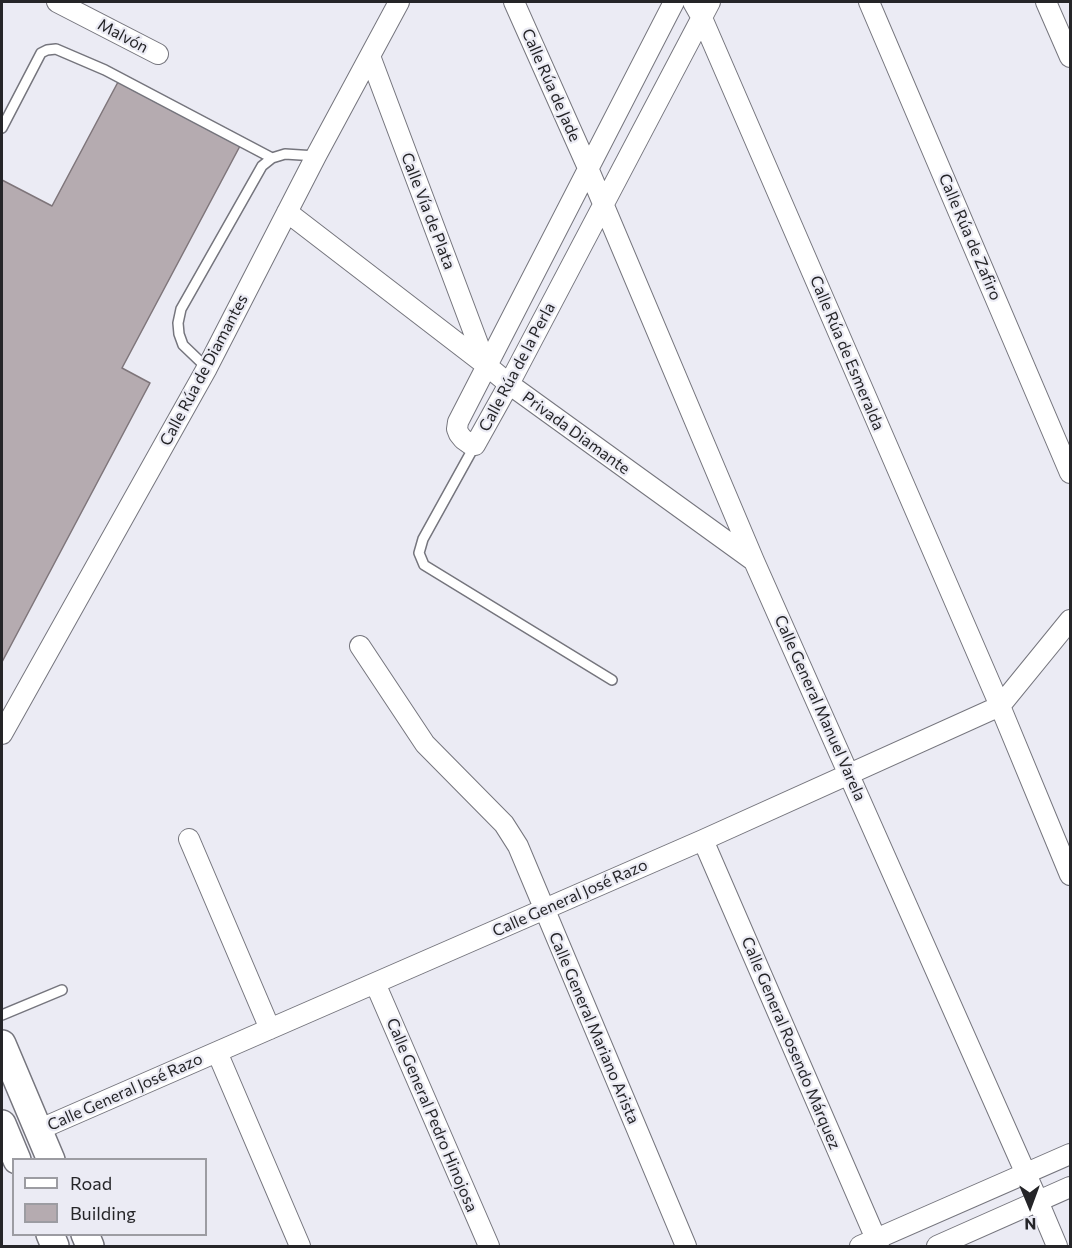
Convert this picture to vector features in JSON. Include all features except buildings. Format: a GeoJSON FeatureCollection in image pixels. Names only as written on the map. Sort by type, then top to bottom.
{"type":"FeatureCollection","features":[{"type":"Feature","properties":{"kind":"street","name":"Malvón"},"geometry":{"type":"LineString","coordinates":[[57,2],[158,54]]}},
{"type":"Feature","properties":{"kind":"street","name":"Calle Rúa de Diamantes"},"geometry":{"type":"LineString","coordinates":[[2,734],[207,368],[316,156],[399,2]]}},
{"type":"Feature","properties":{"kind":"street","name":"Calle Rúa de Jade"},"geometry":{"type":"LineString","coordinates":[[514,2],[588,168]]}},
{"type":"Feature","properties":{"kind":"street","name":"Calle Rúa de la Perla"},"geometry":{"type":"LineString","coordinates":[[674,2],[458,422],[459,434],[463,439],[475,445],[603,204],[702,7]]}},
{"type":"Feature","properties":{"kind":"street","name":"Calle Rúa de Zafiro"},"geometry":{"type":"LineString","coordinates":[[869,2],[1071,472]]}},
{"type":"Feature","properties":{"kind":"street"},"geometry":{"type":"LineString","coordinates":[[1046,2],[1071,57]]}},
{"type":"Feature","properties":{"kind":"street","name":"Calle Rúa de Esmeralda"},"geometry":{"type":"LineString","coordinates":[[702,7],[1071,875]]}},
{"type":"Feature","properties":{"kind":"street","name":"Calle Vía de Plata"},"geometry":{"type":"LineString","coordinates":[[370,56],[486,365]]}},
{"type":"Feature","properties":{"kind":"street","name":"Calle General Manuel Varela"},"geometry":{"type":"LineString","coordinates":[[588,168],[754,561],[1057,1246]]}},
{"type":"Feature","properties":{"kind":"street","name":"Privada Diamante"},"geometry":{"type":"LineString","coordinates":[[287,212],[509,384],[754,561]]}},
{"type":"Feature","properties":{"kind":"street","name":"Calle General José Razo"},"geometry":{"type":"LineString","coordinates":[[38,1130],[703,840],[1000,706],[1071,620]]}},
{"type":"Feature","properties":{"kind":"street","name":"Calle General Mariano Arista"},"geometry":{"type":"LineString","coordinates":[[360,646],[425,744],[504,824],[518,846],[686,1246]]}},
{"type":"Feature","properties":{"kind":"street"},"geometry":{"type":"LineString","coordinates":[[189,839],[270,1029]]}},
{"type":"Feature","properties":{"kind":"street","name":"Calle General Rosendo Márquez"},"geometry":{"type":"LineString","coordinates":[[703,840],[872,1244]]}},
{"type":"Feature","properties":{"kind":"street","name":"Calle General Pedro Hinojosa"},"geometry":{"type":"LineString","coordinates":[[375,983],[489,1246]]}},
{"type":"Feature","properties":{"kind":"street"},"geometry":{"type":"LineString","coordinates":[[2,1044],[50,1158]]}},
{"type":"Feature","properties":{"kind":"street"},"geometry":{"type":"LineString","coordinates":[[217,1052],[300,1246]]}},
{"type":"Feature","properties":{"kind":"street"},"geometry":{"type":"LineString","coordinates":[[2,1124],[16,1158]]}},
{"type":"Feature","properties":{"kind":"street"},"geometry":{"type":"LineString","coordinates":[[872,1244],[1071,1154]]}},
{"type":"Feature","properties":{"kind":"street"},"geometry":{"type":"LineString","coordinates":[[937,1246],[1071,1187]]}},
{"type":"Feature","properties":{"kind":"lane"},"geometry":{"type":"LineString","coordinates":[[2,128],[41,53],[56,49],[105,70],[272,158]]}},
{"type":"Feature","properties":{"kind":"lane"},"geometry":{"type":"LineString","coordinates":[[207,368],[183,345],[178,323],[181,309],[262,166],[272,158],[285,154],[316,156]]}},
{"type":"Feature","properties":{"kind":"lane"},"geometry":{"type":"LineString","coordinates":[[475,445],[423,539],[419,553],[424,565],[612,680]]}},
{"type":"Feature","properties":{"kind":"lane"},"geometry":{"type":"LineString","coordinates":[[2,1015],[62,990]]}}]}
